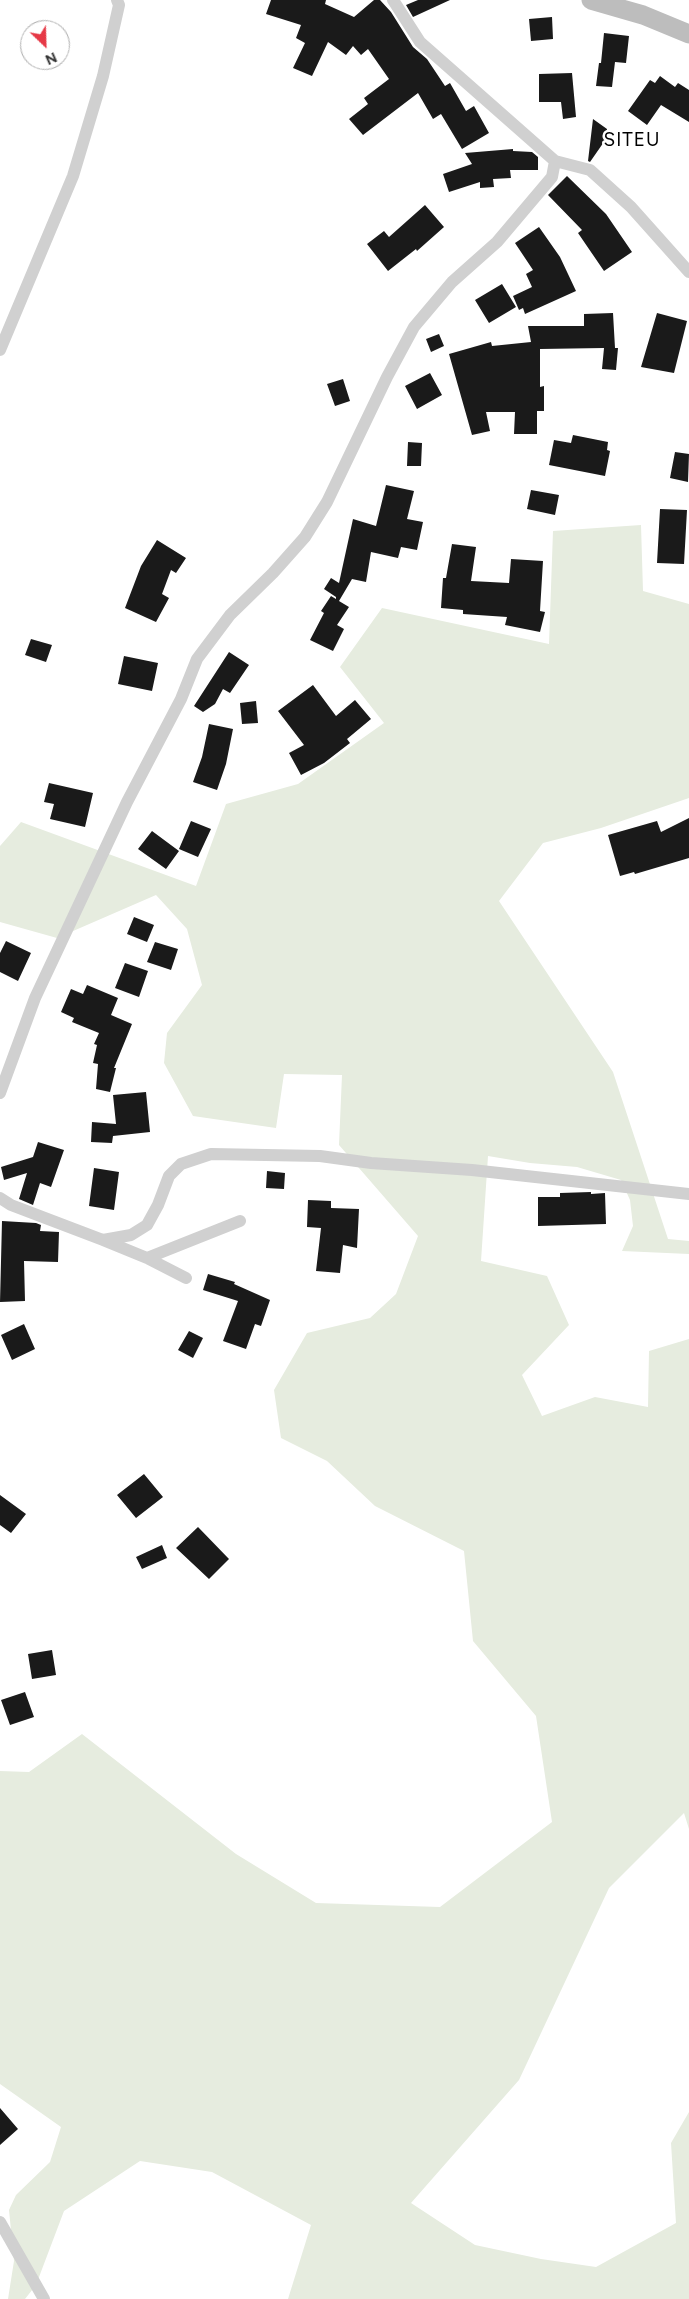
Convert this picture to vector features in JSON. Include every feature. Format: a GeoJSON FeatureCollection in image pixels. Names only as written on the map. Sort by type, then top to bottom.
{"type":"FeatureCollection","features":[{"type":"Feature","properties":{"kind":"street"},"geometry":{"type":"LineString","coordinates":[[0,350],[73,176],[103,76],[119,5],[117,0]]}},
{"type":"Feature","properties":{"kind":"street"},"geometry":{"type":"LineString","coordinates":[[393,0],[420,42],[555,160],[590,170],[630,207],[689,272]]}},
{"type":"Feature","properties":{"kind":"street"},"geometry":{"type":"LineString","coordinates":[[592,0],[643,15],[689,34]]}},
{"type":"Feature","properties":{"kind":"street"},"geometry":{"type":"LineString","coordinates":[[0,1093],[35,998],[127,802],[181,698],[197,659],[230,615],[273,573],[305,537],[327,502],[414,327],[452,282],[497,242],[552,177],[555,160]]}},
{"type":"Feature","properties":{"kind":"street"},"geometry":{"type":"LineString","coordinates":[[103,1240],[131,1235],[147,1225],[158,1205],[169,1176],[181,1164],[211,1154],[320,1156],[472,1170],[689,1194]]}},
{"type":"Feature","properties":{"kind":"street"},"geometry":{"type":"LineString","coordinates":[[0,1198],[11,1205],[147,1258],[186,1278]]}},
{"type":"Feature","properties":{"kind":"street"},"geometry":{"type":"LineString","coordinates":[[147,1258],[240,1221]]}},
{"type":"Feature","properties":{"kind":"street"},"geometry":{"type":"LineString","coordinates":[[0,2222],[44,2299]]}},
{"type":"Feature","properties":{"kind":"shaded area"},"geometry":{"type":"Polygon","coordinates":[[[641,525],[643,591],[689,604],[689,798],[601,828],[543,843],[499,901],[613,1072],[668,1239],[689,1241],[689,1254],[622,1251],[633,1226],[630,1200],[621,1180],[577,1167],[530,1163],[488,1156],[481,1261],[547,1276],[569,1325],[522,1375],[542,1416],[595,1397],[648,1407],[649,1351],[689,1339],[689,1829],[684,1813],[609,1888],[519,2080],[411,2203],[475,2245],[541,2259],[596,2267],[676,2223],[671,2143],[689,2112],[689,2299],[288,2299],[311,2225],[212,2172],[140,2161],[64,2211],[36,2285],[25,2299],[8,2299],[14,2261],[9,2210],[16,2195],[50,2162],[61,2127],[0,2084],[0,1771],[29,1772],[82,1734],[236,1854],[316,1903],[440,1907],[552,1822],[536,1716],[473,1641],[464,1551],[375,1506],[327,1461],[281,1438],[274,1390],[307,1333],[370,1318],[396,1294],[418,1236],[339,1145],[342,1075],[284,1074],[276,1128],[193,1116],[164,1063],[167,1033],[202,985],[187,929],[156,895],[57,938],[0,922],[0,846],[21,822],[196,886],[226,804],[298,784],[384,723],[340,667],[382,608],[549,644],[553,531],[641,525]]]}},
{"type":"Feature","properties":{"kind":"building"},"geometry":{"type":"Polygon","coordinates":[[[271,0],[326,0],[325,4],[354,17],[374,0],[380,0],[391,12],[413,47],[427,59],[445,86],[450,83],[466,111],[474,106],[489,133],[462,149],[441,114],[433,119],[418,93],[363,135],[349,119],[368,104],[364,98],[389,79],[368,49],[361,55],[353,46],[346,55],[328,42],[312,76],[293,68],[305,43],[296,38],[301,25],[266,14],[271,0]]]}},
{"type":"Feature","properties":{"kind":"building"},"geometry":{"type":"Polygon","coordinates":[[[418,0],[450,0],[413,17],[406,5],[418,0]]]}},
{"type":"Feature","properties":{"kind":"building"},"geometry":{"type":"Polygon","coordinates":[[[552,17],[553,39],[531,41],[529,19],[552,17]]]}},
{"type":"Feature","properties":{"kind":"building"},"geometry":{"type":"Polygon","coordinates":[[[604,33],[629,36],[626,63],[615,62],[612,87],[596,86],[599,63],[601,63],[604,33]]]}},
{"type":"Feature","properties":{"kind":"building"},"geometry":{"type":"Polygon","coordinates":[[[572,73],[576,117],[563,119],[561,102],[539,102],[539,74],[572,73]]]}},
{"type":"Feature","properties":{"kind":"building"},"geometry":{"type":"Polygon","coordinates":[[[660,76],[675,87],[678,83],[689,90],[689,122],[661,105],[647,125],[628,111],[650,80],[655,83],[660,76]]]}},
{"type":"Feature","properties":{"kind":"building"},"geometry":{"type":"Polygon","coordinates":[[[593,119],[607,129],[606,139],[590,162],[588,161],[593,119]]]}},
{"type":"Feature","properties":{"kind":"building"},"geometry":{"type":"Polygon","coordinates":[[[513,149],[513,151],[532,152],[538,157],[538,170],[510,170],[511,178],[493,179],[494,187],[480,188],[480,182],[449,192],[443,174],[472,164],[465,153],[513,149]]]}},
{"type":"Feature","properties":{"kind":"building"},"geometry":{"type":"Polygon","coordinates":[[[567,176],[606,214],[632,252],[604,271],[578,233],[582,230],[548,195],[567,176]]]}},
{"type":"Feature","properties":{"kind":"building"},"geometry":{"type":"Polygon","coordinates":[[[425,205],[444,227],[417,251],[416,249],[388,271],[367,244],[384,231],[389,237],[425,205]]]}},
{"type":"Feature","properties":{"kind":"building"},"geometry":{"type":"Polygon","coordinates":[[[539,227],[560,257],[576,291],[525,314],[523,308],[519,310],[513,296],[532,287],[526,274],[533,270],[515,243],[539,227]]]}},
{"type":"Feature","properties":{"kind":"building"},"geometry":{"type":"Polygon","coordinates":[[[502,284],[516,307],[489,323],[475,300],[502,284]]]}},
{"type":"Feature","properties":{"kind":"building"},"geometry":{"type":"Polygon","coordinates":[[[613,313],[615,348],[618,348],[616,370],[602,369],[604,348],[540,349],[540,387],[544,386],[544,411],[537,411],[537,434],[514,434],[515,412],[486,412],[490,431],[472,435],[449,354],[491,342],[492,346],[531,342],[528,326],[584,326],[584,314],[613,313]]]}},
{"type":"Feature","properties":{"kind":"building"},"geometry":{"type":"Polygon","coordinates":[[[657,313],[687,321],[674,373],[641,367],[657,313]]]}},
{"type":"Feature","properties":{"kind":"building"},"geometry":{"type":"Polygon","coordinates":[[[439,334],[444,346],[431,352],[426,339],[439,334]]]}},
{"type":"Feature","properties":{"kind":"building"},"geometry":{"type":"Polygon","coordinates":[[[430,373],[442,395],[417,409],[405,386],[430,373]]]}},
{"type":"Feature","properties":{"kind":"building"},"geometry":{"type":"Polygon","coordinates":[[[343,379],[350,401],[335,406],[327,384],[343,379]]]}},
{"type":"Feature","properties":{"kind":"building"},"geometry":{"type":"Polygon","coordinates":[[[573,435],[608,442],[607,450],[610,451],[605,476],[549,465],[554,440],[571,443],[573,435]]]}},
{"type":"Feature","properties":{"kind":"building"},"geometry":{"type":"Polygon","coordinates":[[[408,442],[422,443],[421,466],[407,466],[408,442]]]}},
{"type":"Feature","properties":{"kind":"building"},"geometry":{"type":"Polygon","coordinates":[[[675,452],[689,454],[688,482],[670,478],[675,452]]]}},
{"type":"Feature","properties":{"kind":"building"},"geometry":{"type":"Polygon","coordinates":[[[386,485],[414,491],[407,519],[423,522],[417,550],[401,547],[398,558],[371,552],[366,582],[352,579],[339,601],[349,607],[337,625],[344,629],[333,651],[310,640],[324,613],[321,611],[331,596],[336,599],[336,597],[324,589],[331,578],[339,583],[353,519],[376,526],[386,485]]]}},
{"type":"Feature","properties":{"kind":"building"},"geometry":{"type":"Polygon","coordinates":[[[531,490],[559,495],[555,515],[527,509],[531,490]]]}},
{"type":"Feature","properties":{"kind":"building"},"geometry":{"type":"Polygon","coordinates":[[[660,509],[687,510],[684,564],[657,563],[660,509]]]}},
{"type":"Feature","properties":{"kind":"building"},"geometry":{"type":"Polygon","coordinates":[[[157,540],[186,558],[176,573],[171,570],[162,594],[169,598],[156,622],[125,608],[141,566],[157,540]]]}},
{"type":"Feature","properties":{"kind":"building"},"geometry":{"type":"Polygon","coordinates":[[[452,544],[476,547],[471,581],[509,583],[511,559],[543,561],[540,611],[545,612],[540,632],[505,625],[507,617],[463,614],[463,610],[441,608],[443,578],[446,578],[452,544]]]}},
{"type":"Feature","properties":{"kind":"building"},"geometry":{"type":"Polygon","coordinates":[[[31,639],[52,645],[46,662],[25,655],[31,639]]]}},
{"type":"Feature","properties":{"kind":"building"},"geometry":{"type":"Polygon","coordinates":[[[229,652],[249,665],[230,693],[223,689],[215,704],[203,712],[194,706],[229,652]]]}},
{"type":"Feature","properties":{"kind":"building"},"geometry":{"type":"Polygon","coordinates":[[[124,656],[158,663],[152,691],[118,684],[124,656]]]}},
{"type":"Feature","properties":{"kind":"building"},"geometry":{"type":"Polygon","coordinates":[[[313,685],[336,716],[355,700],[371,719],[347,739],[350,743],[324,763],[301,775],[289,753],[304,745],[278,711],[313,685]]]}},
{"type":"Feature","properties":{"kind":"building"},"geometry":{"type":"Polygon","coordinates":[[[256,701],[258,723],[242,724],[240,703],[256,701]]]}},
{"type":"Feature","properties":{"kind":"building"},"geometry":{"type":"Polygon","coordinates":[[[209,724],[233,729],[226,764],[217,790],[193,782],[202,757],[209,724]]]}},
{"type":"Feature","properties":{"kind":"building"},"geometry":{"type":"Polygon","coordinates":[[[49,783],[93,793],[85,827],[50,819],[54,804],[44,802],[49,783]]]}},
{"type":"Feature","properties":{"kind":"building"},"geometry":{"type":"Polygon","coordinates":[[[689,818],[689,858],[635,874],[634,872],[620,876],[608,835],[657,821],[661,832],[689,818]]]}},
{"type":"Feature","properties":{"kind":"building"},"geometry":{"type":"Polygon","coordinates":[[[191,821],[211,829],[198,857],[179,849],[191,821]]]}},
{"type":"Feature","properties":{"kind":"building"},"geometry":{"type":"Polygon","coordinates":[[[152,831],[179,851],[166,869],[138,849],[152,831]]]}},
{"type":"Feature","properties":{"kind":"building"},"geometry":{"type":"Polygon","coordinates":[[[134,917],[154,925],[147,942],[127,934],[134,917]]]}},
{"type":"Feature","properties":{"kind":"building"},"geometry":{"type":"Polygon","coordinates":[[[6,941],[31,953],[18,981],[0,972],[0,953],[6,941]]]}},
{"type":"Feature","properties":{"kind":"building"},"geometry":{"type":"Polygon","coordinates":[[[155,942],[178,949],[171,970],[147,962],[155,942]]]}},
{"type":"Feature","properties":{"kind":"building"},"geometry":{"type":"Polygon","coordinates":[[[125,963],[148,971],[139,997],[115,988],[125,963]]]}},
{"type":"Feature","properties":{"kind":"building"},"geometry":{"type":"Polygon","coordinates":[[[87,985],[118,998],[111,1015],[132,1024],[114,1068],[116,1068],[110,1092],[96,1089],[98,1064],[93,1063],[97,1045],[94,1044],[99,1033],[72,1022],[74,1018],[61,1012],[71,989],[83,994],[87,985]]]}},
{"type":"Feature","properties":{"kind":"building"},"geometry":{"type":"Polygon","coordinates":[[[146,1092],[150,1132],[113,1136],[112,1143],[91,1142],[92,1122],[116,1124],[113,1095],[146,1092]]]}},
{"type":"Feature","properties":{"kind":"building"},"geometry":{"type":"Polygon","coordinates":[[[38,1142],[64,1150],[51,1187],[40,1183],[33,1205],[19,1199],[27,1173],[4,1180],[1,1167],[33,1157],[38,1142]]]}},
{"type":"Feature","properties":{"kind":"building"},"geometry":{"type":"Polygon","coordinates":[[[94,1168],[119,1172],[114,1210],[89,1206],[94,1168]]]}},
{"type":"Feature","properties":{"kind":"building"},"geometry":{"type":"Polygon","coordinates":[[[267,1171],[285,1173],[284,1189],[266,1188],[267,1171]]]}},
{"type":"Feature","properties":{"kind":"building"},"geometry":{"type":"Polygon","coordinates":[[[591,1192],[591,1194],[605,1193],[606,1224],[538,1226],[538,1197],[560,1197],[560,1193],[591,1192]]]}},
{"type":"Feature","properties":{"kind":"building"},"geometry":{"type":"Polygon","coordinates":[[[308,1200],[331,1201],[331,1208],[359,1209],[357,1248],[343,1245],[340,1273],[316,1271],[321,1228],[307,1227],[308,1200]]]}},
{"type":"Feature","properties":{"kind":"building"},"geometry":{"type":"Polygon","coordinates":[[[2,1221],[36,1223],[41,1225],[40,1231],[59,1232],[58,1262],[24,1261],[25,1301],[0,1302],[2,1221]]]}},
{"type":"Feature","properties":{"kind":"building"},"geometry":{"type":"Polygon","coordinates":[[[208,1274],[235,1282],[234,1284],[270,1300],[261,1326],[255,1324],[246,1349],[223,1341],[238,1301],[203,1290],[208,1274]]]}},
{"type":"Feature","properties":{"kind":"building"},"geometry":{"type":"Polygon","coordinates":[[[24,1324],[35,1349],[12,1360],[1,1335],[24,1324]]]}},
{"type":"Feature","properties":{"kind":"building"},"geometry":{"type":"Polygon","coordinates":[[[189,1331],[203,1338],[193,1358],[178,1350],[189,1331]]]}},
{"type":"Feature","properties":{"kind":"building"},"geometry":{"type":"Polygon","coordinates":[[[144,1474],[163,1497],[136,1518],[117,1495],[144,1474]]]}},
{"type":"Feature","properties":{"kind":"building"},"geometry":{"type":"Polygon","coordinates":[[[0,1495],[26,1514],[11,1533],[0,1525],[0,1495]]]}},
{"type":"Feature","properties":{"kind":"building"},"geometry":{"type":"Polygon","coordinates":[[[198,1527],[229,1559],[209,1579],[176,1548],[198,1527]]]}},
{"type":"Feature","properties":{"kind":"building"},"geometry":{"type":"Polygon","coordinates":[[[162,1545],[167,1558],[142,1569],[136,1557],[162,1545]]]}},
{"type":"Feature","properties":{"kind":"building"},"geometry":{"type":"Polygon","coordinates":[[[52,1650],[56,1675],[32,1679],[28,1654],[52,1650]]]}},
{"type":"Feature","properties":{"kind":"building"},"geometry":{"type":"Polygon","coordinates":[[[25,1692],[34,1717],[10,1725],[1,1700],[25,1692]]]}},
{"type":"Feature","properties":{"kind":"building"},"geometry":{"type":"Polygon","coordinates":[[[0,2108],[18,2129],[0,2145],[0,2108]]]}},
{"type":"Feature","properties":{"kind":"district","name":"SITEU"},"geometry":{"type":"Point","coordinates":[632,140]}}]}
